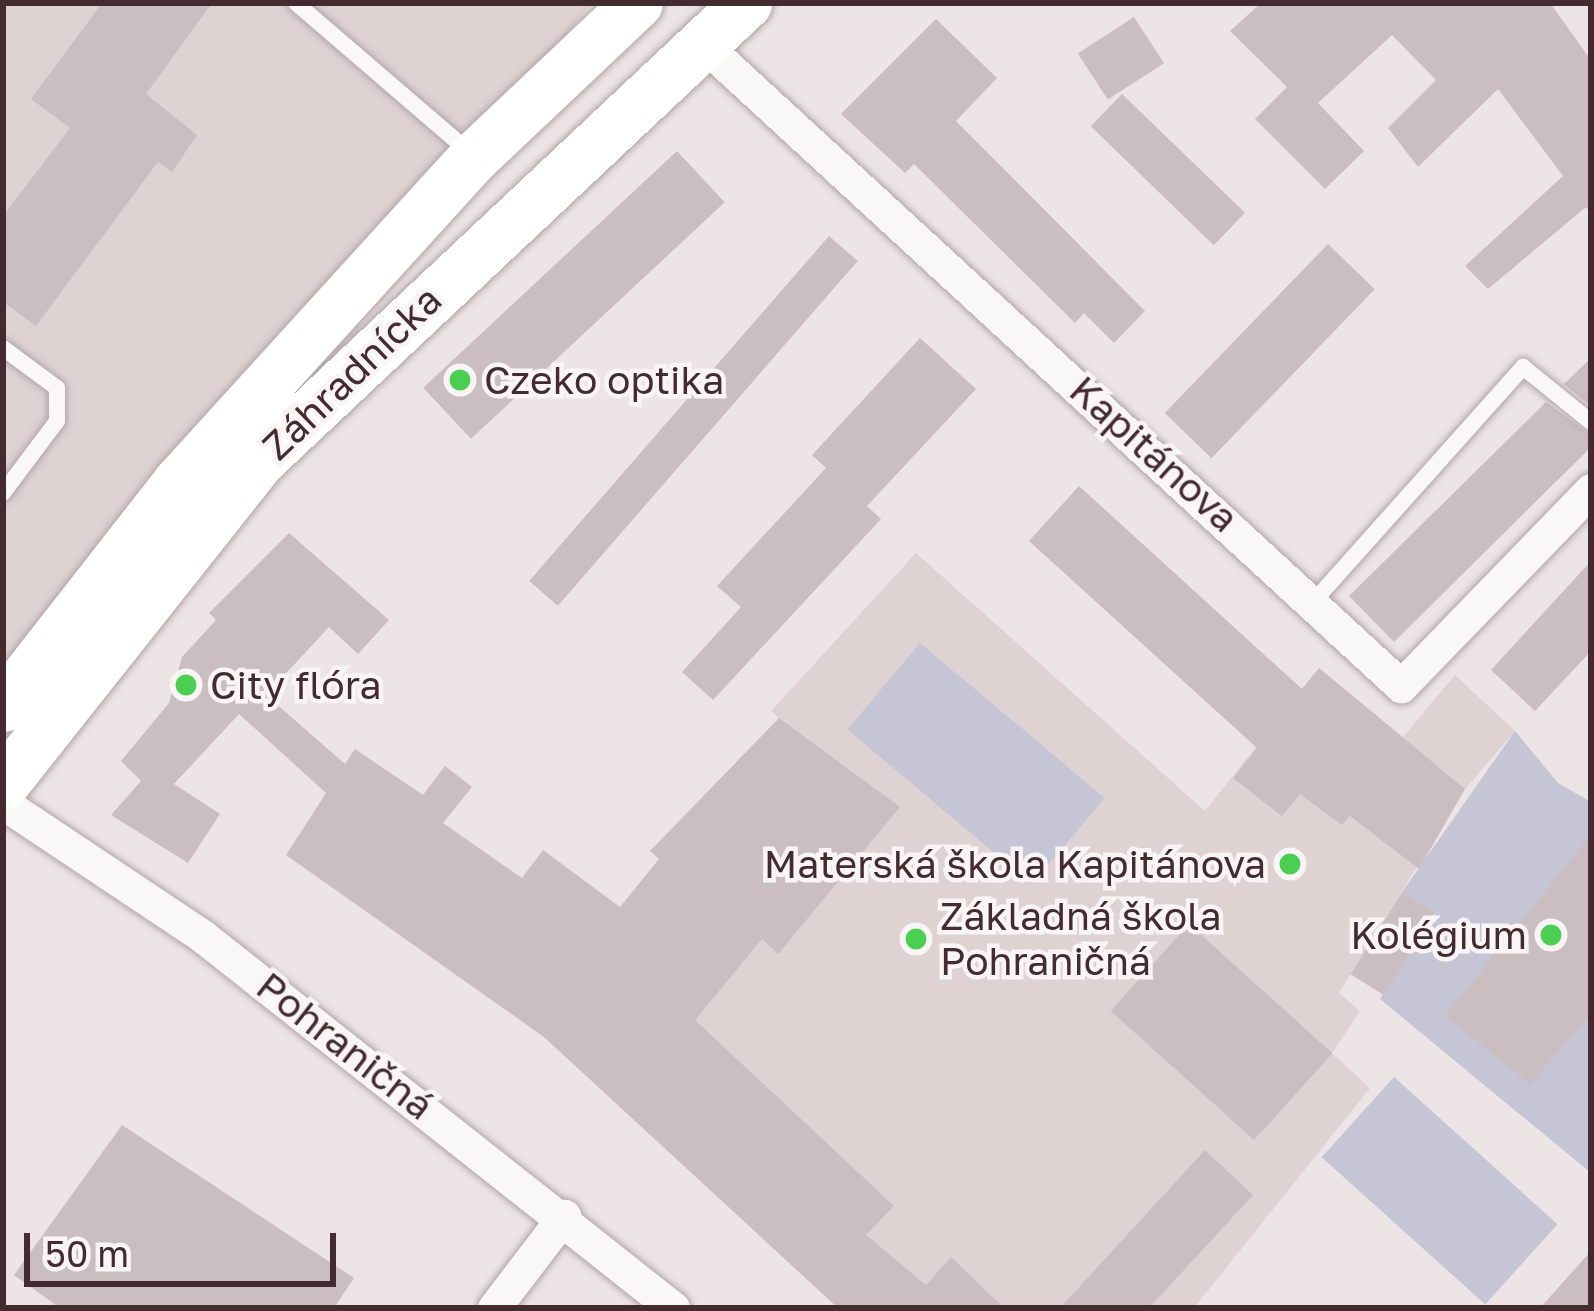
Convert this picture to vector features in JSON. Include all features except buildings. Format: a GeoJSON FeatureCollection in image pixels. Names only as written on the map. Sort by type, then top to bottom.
{"type":"FeatureCollection","features":[{"type":"Feature","properties":{"kind":"main road","name":"Záhradnícka"},"geometry":{"type":"LineString","coordinates":[[3,706],[178,482],[475,156],[637,3]]}},
{"type":"Feature","properties":{"kind":"main road","name":"Záhradnícka"},"geometry":{"type":"LineString","coordinates":[[3,784],[261,459],[746,3]]}},
{"type":"Feature","properties":{"kind":"street","name":"Kapitánova"},"geometry":{"type":"LineString","coordinates":[[701,43],[1314,601],[1401,686],[1591,490]]}},
{"type":"Feature","properties":{"kind":"street","name":"Pohraničná"},"geometry":{"type":"LineString","coordinates":[[3,803],[201,935],[564,1216],[673,1308]]}},
{"type":"Feature","properties":{"kind":"street"},"geometry":{"type":"LineString","coordinates":[[494,1308],[564,1216]]}},
{"type":"Feature","properties":{"kind":"lane"},"geometry":{"type":"LineString","coordinates":[[296,3],[475,156]]}},
{"type":"Feature","properties":{"kind":"lane"},"geometry":{"type":"LineString","coordinates":[[3,349],[57,388],[57,421],[3,494]]}},
{"type":"Feature","properties":{"kind":"lane"},"geometry":{"type":"LineString","coordinates":[[1314,601],[1523,367],[1591,422]]}},
{"type":"Feature","properties":{"kind":"shaded area"},"geometry":{"type":"Polygon","coordinates":[[[3,3],[591,3],[475,156],[3,677],[3,3]]]}},
{"type":"Feature","properties":{"kind":"shaded area","name":"Základná škola Pohraničná"},"geometry":{"type":"Polygon","coordinates":[[[916,553],[1205,811],[1319,668],[1403,737],[1455,675],[1515,731],[1465,789],[1339,993],[1360,1011],[1332,1053],[1370,1088],[1194,1308],[838,1308],[544,1037],[800,738],[771,711],[916,553]]]}},
{"type":"Feature","properties":{"kind":"shaded area"},"geometry":{"type":"Polygon","coordinates":[[[920,643],[1105,798],[1032,884],[847,730],[920,643]]]}},
{"type":"Feature","properties":{"kind":"shaded area"},"geometry":{"type":"Polygon","coordinates":[[[1515,731],[1558,783],[1591,802],[1591,1173],[1380,999],[1435,914],[1402,892],[1515,731]]]}},
{"type":"Feature","properties":{"kind":"shaded area"},"geometry":{"type":"Polygon","coordinates":[[[1394,1077],[1557,1224],[1485,1304],[1322,1157],[1394,1077]]]}},
{"type":"Feature","properties":{"kind":"place","name":"Czeko optika"},"geometry":{"type":"Point","coordinates":[460,380]}},
{"type":"Feature","properties":{"kind":"place","name":"City flóra"},"geometry":{"type":"Point","coordinates":[186,685]}},
{"type":"Feature","properties":{"kind":"place","name":"Materská škola Kapitánova"},"geometry":{"type":"Point","coordinates":[1290,864]}},
{"type":"Feature","properties":{"kind":"place","name":"Kolégium"},"geometry":{"type":"Point","coordinates":[1551,935]}},
{"type":"Feature","properties":{"kind":"place","name":"Základná škola Pohraničná"},"geometry":{"type":"Point","coordinates":[916,939]}}]}
